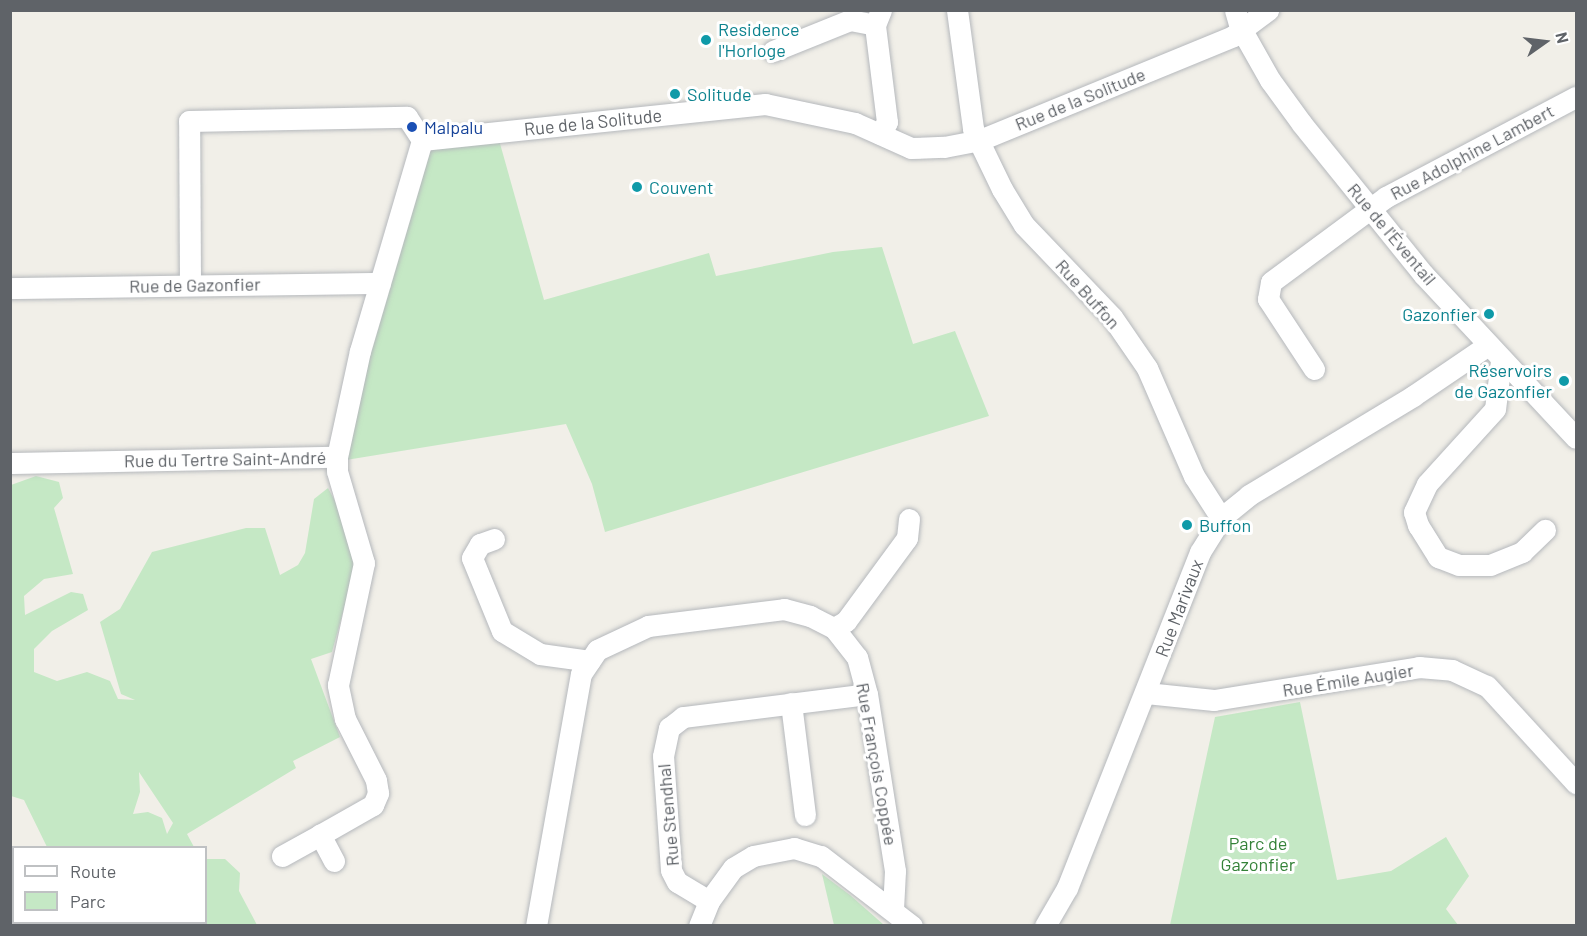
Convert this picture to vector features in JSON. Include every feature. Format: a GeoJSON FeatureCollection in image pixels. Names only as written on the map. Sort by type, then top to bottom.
{"type":"FeatureCollection","features":[{"type":"Feature","properties":{"kind":"street","name":"Rue Buffon"},"geometry":{"type":"LineString","coordinates":[[957,10],[973,129],[1002,189],[1024,225],[1112,316],[1147,368],[1194,476],[1221,518]]}},
{"type":"Feature","properties":{"kind":"street","name":"Rue de la Solitude"},"geometry":{"type":"LineString","coordinates":[[422,140],[765,104],[815,111],[880,134],[911,148],[944,147],[980,140],[1233,36],[1237,19],[1268,10]]}},
{"type":"Feature","properties":{"kind":"street"},"geometry":{"type":"LineString","coordinates":[[773,51],[850,20],[878,18],[887,122],[880,134]]}},
{"type":"Feature","properties":{"kind":"street","name":"Rue de l'Éventail"},"geometry":{"type":"LineString","coordinates":[[1237,19],[1270,80],[1370,209],[1494,353],[1576,438]]}},
{"type":"Feature","properties":{"kind":"street","name":"Rue Adolphine Lambert"},"geometry":{"type":"LineString","coordinates":[[1314,369],[1268,299],[1271,282],[1370,209],[1418,179],[1576,97]]}},
{"type":"Feature","properties":{"kind":"street"},"geometry":{"type":"LineString","coordinates":[[190,285],[189,121],[407,117],[422,140],[380,283],[337,457]]}},
{"type":"Feature","properties":{"kind":"street","name":"Rue de Gazonfier"},"geometry":{"type":"LineString","coordinates":[[10,288],[380,283]]}},
{"type":"Feature","properties":{"kind":"street"},"geometry":{"type":"LineString","coordinates":[[1494,353],[1495,409],[1427,484],[1418,499],[1416,519],[1424,540],[1438,557],[1459,565],[1490,565],[1522,552],[1545,530]]}},
{"type":"Feature","properties":{"kind":"street","name":"Rue Marivaux"},"geometry":{"type":"LineString","coordinates":[[1045,926],[1067,888],[1200,552],[1221,518],[1249,495],[1413,396],[1494,353]]}},
{"type":"Feature","properties":{"kind":"street","name":"Rue du Tertre Saint-André"},"geometry":{"type":"LineString","coordinates":[[10,463],[337,457],[337,471],[364,563],[338,686],[345,719],[376,780],[378,793],[373,805],[282,856]]}},
{"type":"Feature","properties":{"kind":"street"},"geometry":{"type":"LineString","coordinates":[[834,628],[846,621],[907,538],[909,519]]}},
{"type":"Feature","properties":{"kind":"street"},"geometry":{"type":"LineString","coordinates":[[494,539],[480,544],[472,558],[502,631],[540,654],[590,661]]}},
{"type":"Feature","properties":{"kind":"street","name":"Rue François Coppée"},"geometry":{"type":"LineString","coordinates":[[536,926],[581,674],[597,650],[648,626],[784,609],[810,616],[834,628],[857,657],[867,694],[895,871],[893,908]]}},
{"type":"Feature","properties":{"kind":"street","name":"Rue Émile Augier"},"geometry":{"type":"LineString","coordinates":[[1146,693],[1214,700],[1419,667],[1452,670],[1487,686],[1576,783]]}},
{"type":"Feature","properties":{"kind":"street","name":"Rue Stendhal"},"geometry":{"type":"LineString","coordinates":[[709,901],[676,882],[671,870],[663,756],[669,728],[683,717],[867,694]]}},
{"type":"Feature","properties":{"kind":"street"},"geometry":{"type":"LineString","coordinates":[[791,703],[805,815]]}},
{"type":"Feature","properties":{"kind":"street"},"geometry":{"type":"LineString","coordinates":[[320,835],[334,861]]}},
{"type":"Feature","properties":{"kind":"street"},"geometry":{"type":"LineString","coordinates":[[699,926],[709,901],[733,868],[753,856],[794,848],[821,855],[893,908],[912,926]]}},
{"type":"Feature","properties":{"kind":"green space"},"geometry":{"type":"Polygon","coordinates":[[[499,140],[544,300],[709,253],[716,276],[833,252],[882,247],[913,344],[955,331],[989,416],[605,532],[592,484],[566,424],[346,460],[371,341],[427,152],[434,147],[499,140]]]}},
{"type":"Feature","properties":{"kind":"green space"},"geometry":{"type":"Polygon","coordinates":[[[36,476],[59,482],[63,498],[54,508],[73,574],[44,579],[24,596],[25,615],[71,592],[83,594],[88,610],[52,631],[34,649],[34,672],[57,681],[87,672],[110,681],[118,699],[135,700],[121,694],[100,622],[120,609],[152,552],[246,528],[265,528],[280,575],[298,565],[305,553],[314,499],[328,488],[336,503],[355,560],[354,572],[332,652],[311,659],[340,737],[293,761],[296,768],[187,834],[193,846],[47,846],[24,800],[11,796],[11,485],[36,476]],[[139,772],[140,792],[133,814],[148,812],[162,818],[167,834],[173,823],[139,772]]]}},
{"type":"Feature","properties":{"kind":"green space","name":"Parc de Gazonfier"},"geometry":{"type":"Polygon","coordinates":[[[1300,702],[1337,880],[1391,871],[1446,837],[1469,876],[1446,909],[1458,925],[1170,925],[1215,717],[1300,702]]]}},
{"type":"Feature","properties":{"kind":"green space"},"geometry":{"type":"Polygon","coordinates":[[[207,859],[225,859],[240,873],[239,891],[257,925],[206,924],[207,859]]]}},
{"type":"Feature","properties":{"kind":"green space"},"geometry":{"type":"Polygon","coordinates":[[[822,874],[850,895],[884,925],[834,925],[822,874]]]}},
{"type":"Feature","properties":{"kind":"place","name":"Residence l'Horloge"},"geometry":{"type":"Point","coordinates":[706,40]}},
{"type":"Feature","properties":{"kind":"place","name":"Solitude"},"geometry":{"type":"Point","coordinates":[675,94]}},
{"type":"Feature","properties":{"kind":"place","name":"Malpalu"},"geometry":{"type":"Point","coordinates":[412,127]}},
{"type":"Feature","properties":{"kind":"place","name":"Couvent"},"geometry":{"type":"Point","coordinates":[637,187]}},
{"type":"Feature","properties":{"kind":"place","name":"Gazonfier"},"geometry":{"type":"Point","coordinates":[1489,314]}},
{"type":"Feature","properties":{"kind":"place","name":"Réservoirs de Gazonfier"},"geometry":{"type":"Point","coordinates":[1564,381]}},
{"type":"Feature","properties":{"kind":"place","name":"Buffon"},"geometry":{"type":"Point","coordinates":[1187,525]}}]}
